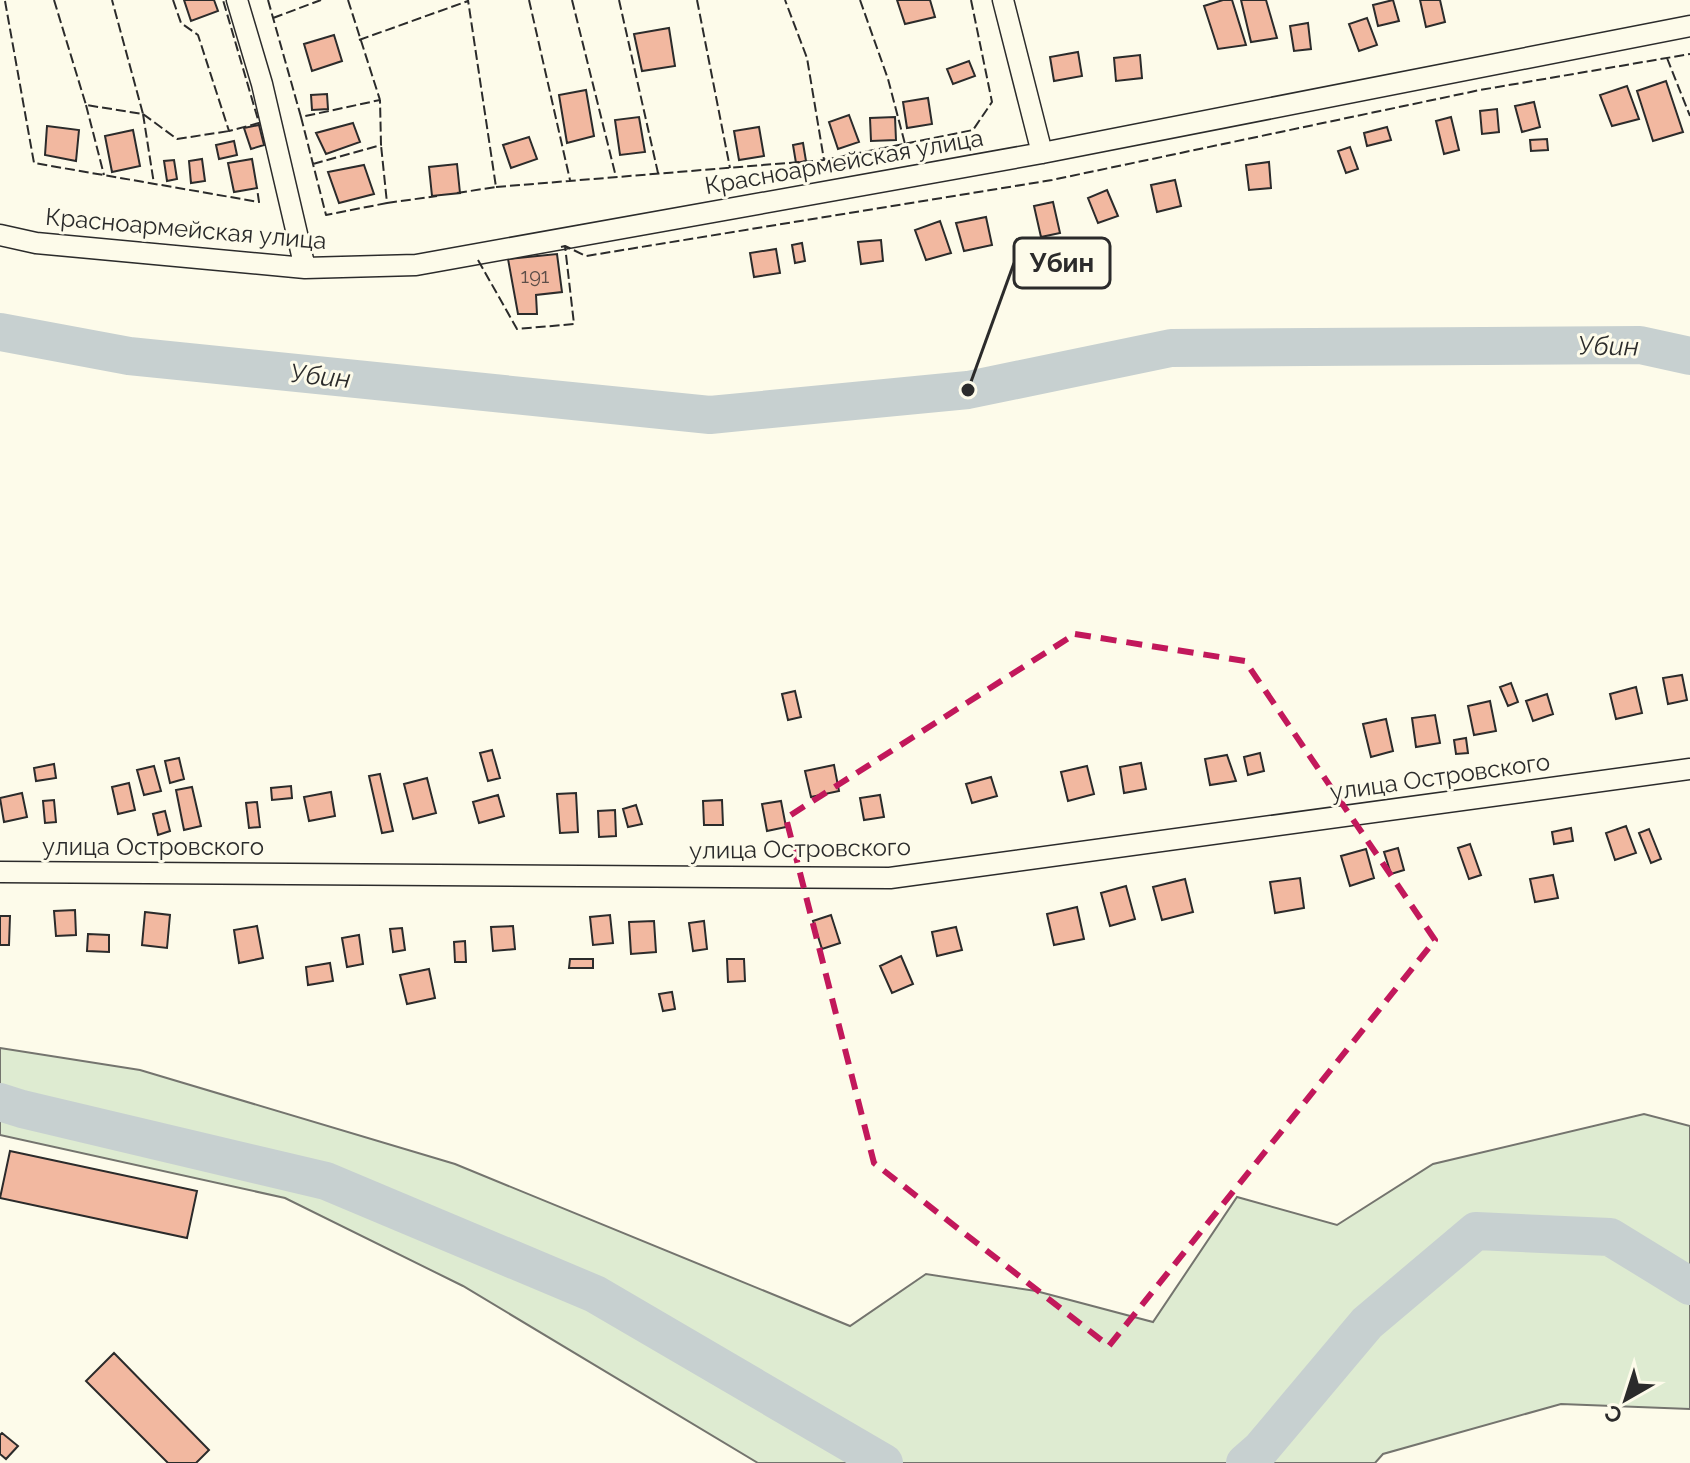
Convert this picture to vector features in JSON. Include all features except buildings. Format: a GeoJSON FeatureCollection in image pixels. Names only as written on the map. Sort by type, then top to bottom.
{"type":"FeatureCollection","features":[{"type":"Feature","properties":{"kind":"street"},"geometry":{"type":"LineString","coordinates":[[237,0],[262,84],[305,268]]}},
{"type":"Feature","properties":{"kind":"street"},"geometry":{"type":"LineString","coordinates":[[1003,0],[1042,153]]}},
{"type":"Feature","properties":{"kind":"street","name":"Красноармейская улица"},"geometry":{"type":"LineString","coordinates":[[0,235],[36,243],[305,268],[416,265],[1042,153],[1690,26]]}},
{"type":"Feature","properties":{"kind":"street","name":"улица Островского"},"geometry":{"type":"LineString","coordinates":[[0,872],[890,878],[1690,769]]}},
{"type":"Feature","properties":{"kind":"highlighted area"},"geometry":{"type":"Polygon","coordinates":[[[1075,634],[1245,661],[1435,940],[1109,1346],[874,1163],[786,818],[1075,634]]]}},
{"type":"Feature","properties":{"kind":"green space"},"geometry":{"type":"Polygon","coordinates":[[[0,1048],[140,1070],[455,1164],[850,1326],[926,1274],[1036,1291],[1153,1322],[1237,1197],[1337,1225],[1433,1164],[1644,1114],[1690,1126],[1690,1409],[1561,1404],[1383,1454],[1375,1463],[758,1463],[463,1286],[285,1198],[0,1135],[0,1048]]]}},
{"type":"Feature","properties":{"kind":"waterway","name":"Убин"},"geometry":{"type":"LineString","coordinates":[[0,332],[129,356],[710,415],[968,390],[1171,348],[1640,345],[1690,356]]}},
{"type":"Feature","properties":{"kind":"waterway"},"geometry":{"type":"LineString","coordinates":[[0,1102],[326,1181],[595,1294],[884,1463]]}},
{"type":"Feature","properties":{"kind":"waterway"},"geometry":{"type":"LineString","coordinates":[[1245,1463],[1261,1449],[1367,1323],[1476,1231],[1610,1237],[1690,1286]]}},
{"type":"Feature","properties":{"kind":"fence"},"geometry":{"type":"LineString","coordinates":[[54,0],[86,105],[143,114],[112,0]]}},
{"type":"Feature","properties":{"kind":"fence"},"geometry":{"type":"LineString","coordinates":[[173,0],[181,23],[198,35],[229,131],[259,123],[223,0]]}},
{"type":"Feature","properties":{"kind":"fence"},"geometry":{"type":"LineString","coordinates":[[268,0],[301,117]]}},
{"type":"Feature","properties":{"kind":"fence"},"geometry":{"type":"LineString","coordinates":[[273,18],[321,0]]}},
{"type":"Feature","properties":{"kind":"fence"},"geometry":{"type":"LineString","coordinates":[[348,0],[380,100]]}},
{"type":"Feature","properties":{"kind":"fence"},"geometry":{"type":"LineString","coordinates":[[457,193],[496,187],[468,0]]}},
{"type":"Feature","properties":{"kind":"fence"},"geometry":{"type":"LineString","coordinates":[[529,0],[570,180]]}},
{"type":"Feature","properties":{"kind":"fence"},"geometry":{"type":"LineString","coordinates":[[572,0],[616,177]]}},
{"type":"Feature","properties":{"kind":"fence"},"geometry":{"type":"LineString","coordinates":[[619,0],[658,173]]}},
{"type":"Feature","properties":{"kind":"fence"},"geometry":{"type":"LineString","coordinates":[[697,0],[730,168]]}},
{"type":"Feature","properties":{"kind":"fence"},"geometry":{"type":"LineString","coordinates":[[496,187],[824,160],[807,58],[785,0]]}},
{"type":"Feature","properties":{"kind":"fence"},"geometry":{"type":"LineString","coordinates":[[860,0],[888,79],[905,144]]}},
{"type":"Feature","properties":{"kind":"fence"},"geometry":{"type":"LineString","coordinates":[[824,160],[973,130],[992,102],[971,0]]}},
{"type":"Feature","properties":{"kind":"fence"},"geometry":{"type":"LineString","coordinates":[[5,1],[34,163],[259,202],[257,188]]}},
{"type":"Feature","properties":{"kind":"fence"},"geometry":{"type":"LineString","coordinates":[[359,40],[468,1]]}},
{"type":"Feature","properties":{"kind":"fence"},"geometry":{"type":"LineString","coordinates":[[561,247],[586,256],[1052,180],[1480,90],[1690,54]]}},
{"type":"Feature","properties":{"kind":"fence"},"geometry":{"type":"LineString","coordinates":[[1667,58],[1690,116]]}},
{"type":"Feature","properties":{"kind":"fence"},"geometry":{"type":"LineString","coordinates":[[313,164],[381,145],[380,100],[301,117],[326,215],[387,203],[381,145]]}},
{"type":"Feature","properties":{"kind":"fence"},"geometry":{"type":"LineString","coordinates":[[86,105],[104,175]]}},
{"type":"Feature","properties":{"kind":"fence"},"geometry":{"type":"LineString","coordinates":[[143,114],[177,139],[229,131]]}},
{"type":"Feature","properties":{"kind":"fence"},"geometry":{"type":"LineString","coordinates":[[143,114],[154,184]]}},
{"type":"Feature","properties":{"kind":"fence"},"geometry":{"type":"LineString","coordinates":[[387,203],[437,196]]}},
{"type":"Feature","properties":{"kind":"fence"},"geometry":{"type":"LineString","coordinates":[[478,260],[517,329],[574,324],[565,246]]}},
{"type":"Feature","properties":{"kind":"place","name":"Убин"},"geometry":{"type":"Point","coordinates":[968,390]}}]}
